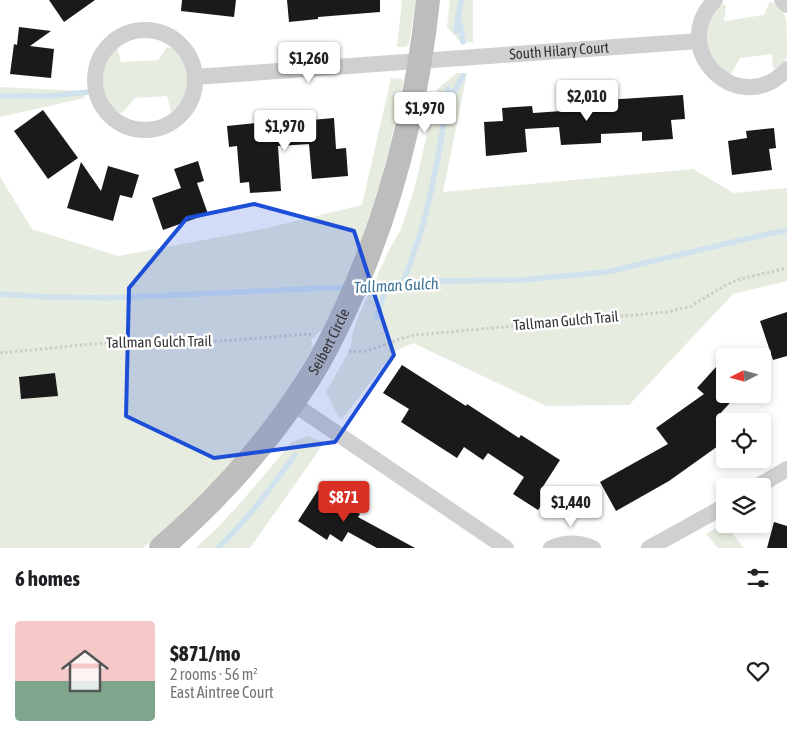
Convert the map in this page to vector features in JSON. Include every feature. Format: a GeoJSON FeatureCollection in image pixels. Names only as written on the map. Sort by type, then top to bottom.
{"type":"FeatureCollection","features":[{"type":"Feature","properties":{"kind":"street","name":"Seibert Circle"},"geometry":{"type":"LineString","coordinates":[[161,548],[224,489],[262,444],[292,403],[322,356],[342,317],[368,256],[396,169],[420,60],[428,0]]}},
{"type":"Feature","properties":{"kind":"street"},"geometry":{"type":"LineString","coordinates":[[715,0],[702,18],[699,41],[703,56],[717,76],[730,84],[746,87],[762,85],[777,78],[787,69]]}},
{"type":"Feature","properties":{"kind":"street"},"geometry":{"type":"LineString","coordinates":[[782,0],[787,5]]}},
{"type":"Feature","properties":{"kind":"street"},"geometry":{"type":"LineString","coordinates":[[145,29],[167,34],[180,43],[192,62],[195,77],[192,97],[182,114],[166,126],[147,130],[127,127],[110,117],[99,101],[94,81],[98,62],[105,48],[117,38],[130,31],[145,29]]}},
{"type":"Feature","properties":{"kind":"street","name":"South Hilary Court"},"geometry":{"type":"LineString","coordinates":[[195,77],[699,41]]}},
{"type":"Feature","properties":{"kind":"street"},"geometry":{"type":"LineString","coordinates":[[292,403],[506,548]]}},
{"type":"Feature","properties":{"kind":"street"},"geometry":{"type":"LineString","coordinates":[[771,478],[787,469]]}},
{"type":"Feature","properties":{"kind":"street"},"geometry":{"type":"LineString","coordinates":[[649,548],[716,511]]}},
{"type":"Feature","properties":{"kind":"street"},"geometry":{"type":"LineString","coordinates":[[551,548],[573,543],[593,548]]}},
{"type":"Feature","properties":{"kind":"path","name":"Tallman Gulch Trail"},"geometry":{"type":"LineString","coordinates":[[347,351],[370,351],[397,340],[414,336],[667,312],[691,306],[726,285],[740,279],[787,268]]}},
{"type":"Feature","properties":{"kind":"path","name":"Tallman Gulch Trail"},"geometry":{"type":"LineString","coordinates":[[0,353],[144,340],[222,341],[307,334],[313,336]]}},
{"type":"Feature","properties":{"kind":"highlighted area"},"geometry":{"type":"Polygon","coordinates":[[[254,204],[354,231],[394,355],[335,442],[214,458],[126,416],[129,288],[187,218],[254,204]]]}},
{"type":"Feature","properties":{"kind":"shaded area"},"geometry":{"type":"Polygon","coordinates":[[[402,0],[416,0],[409,44],[405,47],[397,47],[402,0]]]}},
{"type":"Feature","properties":{"kind":"shaded area"},"geometry":{"type":"Polygon","coordinates":[[[450,0],[473,0],[473,42],[461,43],[447,27],[450,0]]]}},
{"type":"Feature","properties":{"kind":"shaded area"},"geometry":{"type":"Polygon","coordinates":[[[770,1],[780,8],[786,18],[786,59],[773,69],[772,54],[740,58],[731,74],[724,72],[716,63],[706,43],[710,21],[715,11],[723,4],[726,6],[724,21],[764,15],[770,1]]]}},
{"type":"Feature","properties":{"kind":"shaded area"},"geometry":{"type":"Polygon","coordinates":[[[117,47],[121,62],[158,60],[167,47],[175,50],[182,57],[186,66],[187,77],[187,88],[179,106],[171,112],[167,96],[135,98],[122,113],[110,106],[103,92],[102,77],[105,63],[117,47]]]}},
{"type":"Feature","properties":{"kind":"shaded area"},"geometry":{"type":"Polygon","coordinates":[[[457,73],[467,73],[443,192],[693,169],[734,193],[787,188],[787,281],[733,294],[629,405],[546,406],[413,343],[394,352],[342,419],[338,416],[326,392],[347,355],[358,317],[390,248],[401,230],[415,186],[437,89],[457,73]]]}},
{"type":"Feature","properties":{"kind":"shaded area"},"geometry":{"type":"Polygon","coordinates":[[[391,78],[402,79],[403,83],[380,183],[356,256],[329,317],[322,329],[311,340],[313,347],[272,412],[239,454],[183,513],[143,548],[0,548],[0,177],[32,229],[118,256],[263,229],[362,205],[391,78]]]}},
{"type":"Feature","properties":{"kind":"shaded area"},"geometry":{"type":"Polygon","coordinates":[[[0,87],[83,91],[85,98],[0,117],[0,87]]]}},
{"type":"Feature","properties":{"kind":"shaded area"},"geometry":{"type":"Polygon","coordinates":[[[309,436],[324,443],[250,548],[196,548],[243,500],[292,442],[309,436]]]}},
{"type":"Feature","properties":{"kind":"shaded area"},"geometry":{"type":"Polygon","coordinates":[[[716,528],[716,533],[732,533],[744,548],[718,548],[706,534],[716,528]]]}},
{"type":"Feature","properties":{"kind":"building"},"geometry":{"type":"Polygon","coordinates":[[[49,0],[95,0],[64,22],[49,0]]]}},
{"type":"Feature","properties":{"kind":"building"},"geometry":{"type":"Polygon","coordinates":[[[182,0],[236,0],[234,17],[181,11],[182,0]]]}},
{"type":"Feature","properties":{"kind":"building"},"geometry":{"type":"Polygon","coordinates":[[[287,0],[380,0],[380,12],[318,17],[318,19],[289,22],[287,0]]]}},
{"type":"Feature","properties":{"kind":"building"},"geometry":{"type":"Polygon","coordinates":[[[19,27],[51,31],[30,46],[54,49],[51,78],[10,74],[14,44],[17,45],[19,27]]]}},
{"type":"Feature","properties":{"kind":"building"},"geometry":{"type":"Polygon","coordinates":[[[683,95],[685,119],[671,120],[673,139],[642,141],[642,132],[601,134],[601,143],[561,145],[559,127],[525,129],[527,152],[486,156],[484,122],[503,121],[502,108],[532,106],[533,113],[577,110],[577,100],[683,95]]]}},
{"type":"Feature","properties":{"kind":"building"},"geometry":{"type":"Polygon","coordinates":[[[43,110],[78,158],[48,179],[14,131],[43,110]]]}},
{"type":"Feature","properties":{"kind":"building"},"geometry":{"type":"Polygon","coordinates":[[[334,118],[336,149],[346,148],[348,176],[312,179],[309,144],[278,146],[281,191],[250,193],[249,182],[240,183],[237,146],[229,147],[227,126],[257,123],[258,128],[300,125],[300,121],[334,118]]]}},
{"type":"Feature","properties":{"kind":"building"},"geometry":{"type":"Polygon","coordinates":[[[774,128],[776,148],[769,149],[772,170],[732,175],[728,141],[747,138],[746,131],[774,128]]]}},
{"type":"Feature","properties":{"kind":"building"},"geometry":{"type":"Polygon","coordinates":[[[198,161],[204,181],[197,183],[208,214],[163,230],[152,198],[181,188],[174,169],[198,161]]]}},
{"type":"Feature","properties":{"kind":"building"},"geometry":{"type":"Polygon","coordinates":[[[81,162],[101,191],[108,166],[139,175],[132,198],[120,195],[113,221],[67,208],[81,162]]]}},
{"type":"Feature","properties":{"kind":"building"},"geometry":{"type":"Polygon","coordinates":[[[787,312],[787,356],[773,360],[771,348],[769,348],[760,321],[787,312]]]}},
{"type":"Feature","properties":{"kind":"building"},"geometry":{"type":"Polygon","coordinates":[[[402,365],[519,438],[521,435],[560,460],[542,488],[550,493],[538,510],[513,494],[524,477],[488,453],[483,460],[464,447],[457,458],[401,422],[409,409],[383,393],[402,365]]]}},
{"type":"Feature","properties":{"kind":"building"},"geometry":{"type":"Polygon","coordinates":[[[716,367],[716,403],[730,403],[721,413],[716,413],[716,447],[669,481],[616,511],[600,482],[668,444],[656,428],[704,394],[697,388],[716,367]]]}},
{"type":"Feature","properties":{"kind":"building"},"geometry":{"type":"Polygon","coordinates":[[[55,373],[58,396],[21,399],[19,377],[55,373]]]}},
{"type":"Feature","properties":{"kind":"building"},"geometry":{"type":"Polygon","coordinates":[[[320,487],[360,514],[358,517],[415,548],[377,548],[348,532],[342,542],[330,534],[327,540],[298,521],[320,487]]]}},
{"type":"Feature","properties":{"kind":"building"},"geometry":{"type":"Polygon","coordinates":[[[774,522],[787,526],[787,548],[767,548],[774,522]]]}},
{"type":"Feature","properties":{"kind":"waterway"},"geometry":{"type":"LineString","coordinates":[[456,31],[461,0]]}},
{"type":"Feature","properties":{"kind":"waterway"},"geometry":{"type":"LineString","coordinates":[[457,20],[460,24],[463,42]]}},
{"type":"Feature","properties":{"kind":"waterway"},"geometry":{"type":"LineString","coordinates":[[447,97],[455,90],[463,76]]}},
{"type":"Feature","properties":{"kind":"waterway"},"geometry":{"type":"LineString","coordinates":[[403,283],[428,205],[441,139],[448,89]]}},
{"type":"Feature","properties":{"kind":"waterway"},"geometry":{"type":"LineString","coordinates":[[0,96],[52,96],[88,92]]}},
{"type":"Feature","properties":{"kind":"waterway","name":"Tallman Gulch"},"geometry":{"type":"LineString","coordinates":[[362,286],[434,281],[521,280],[607,272],[787,230]]}},
{"type":"Feature","properties":{"kind":"waterway"},"geometry":{"type":"LineString","coordinates":[[377,317],[387,284]]}},
{"type":"Feature","properties":{"kind":"waterway","name":"Tallman Gulch"},"geometry":{"type":"LineString","coordinates":[[0,294],[109,298],[348,287]]}},
{"type":"Feature","properties":{"kind":"waterway"},"geometry":{"type":"LineString","coordinates":[[218,548],[249,515],[295,455]]}}]}
